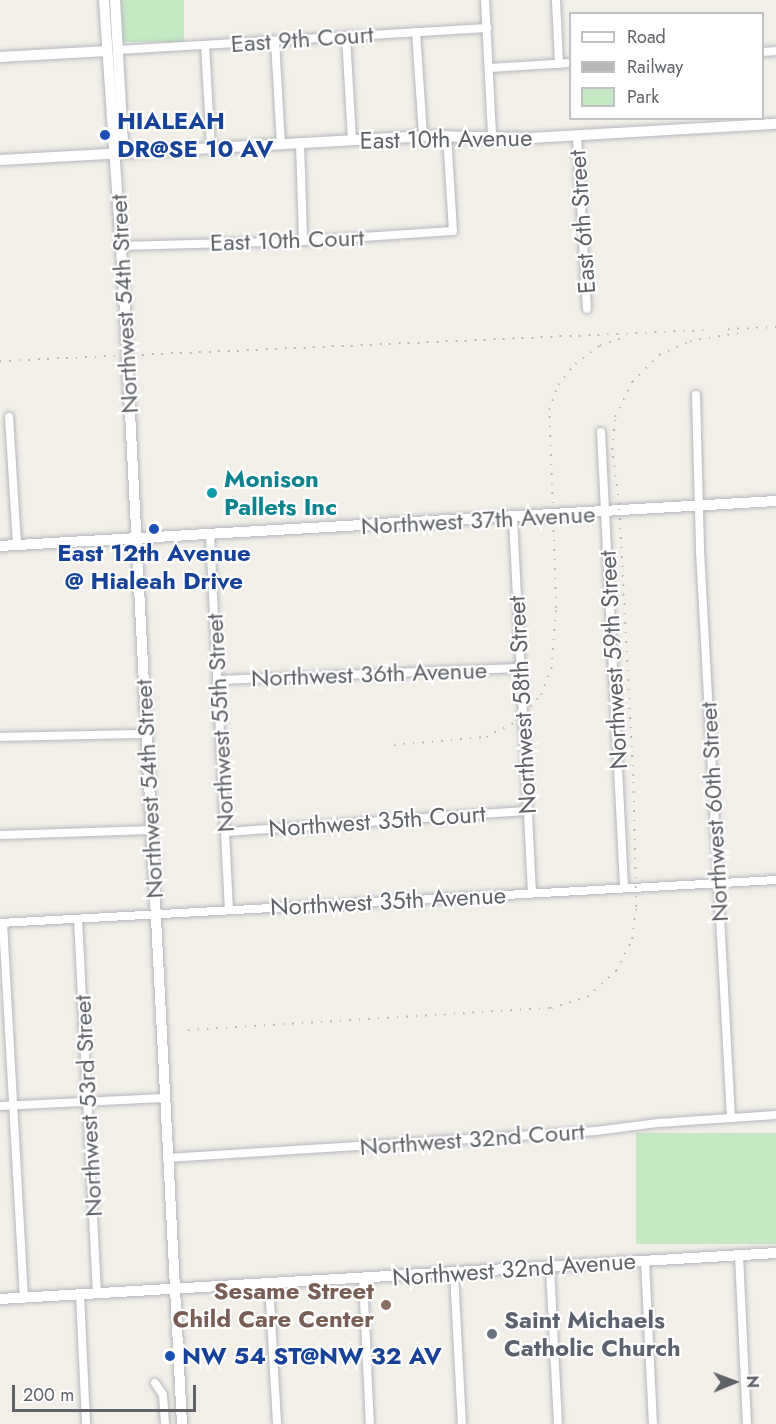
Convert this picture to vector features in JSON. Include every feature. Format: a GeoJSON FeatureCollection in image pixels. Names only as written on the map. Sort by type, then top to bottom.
{"type":"FeatureCollection","features":[{"type":"Feature","properties":{"kind":"main road","name":"Northwest 54th Street"},"geometry":{"type":"LineString","coordinates":[[104,0],[114,48],[123,143],[116,154],[182,1424]]}},
{"type":"Feature","properties":{"kind":"main road"},"geometry":{"type":"LineString","coordinates":[[0,57],[114,48],[110,33],[109,0]]}},
{"type":"Feature","properties":{"kind":"main road","name":"Northwest 54th Street"},"geometry":{"type":"LineString","coordinates":[[114,48],[115,0]]}},
{"type":"Feature","properties":{"kind":"main road","name":"East 10th Avenue"},"geometry":{"type":"LineString","coordinates":[[0,160],[423,136],[577,136],[713,123],[776,124]]}},
{"type":"Feature","properties":{"kind":"main road","name":"Northwest 37th Avenue"},"geometry":{"type":"LineString","coordinates":[[0,546],[210,536],[776,501]]}},
{"type":"Feature","properties":{"kind":"main road","name":"Northwest 32nd Avenue"},"geometry":{"type":"LineString","coordinates":[[0,1299],[776,1253]]}},
{"type":"Feature","properties":{"kind":"street"},"geometry":{"type":"LineString","coordinates":[[485,0],[492,135]]}},
{"type":"Feature","properties":{"kind":"street"},"geometry":{"type":"LineString","coordinates":[[556,0],[559,64]]}},
{"type":"Feature","properties":{"kind":"street","name":"East 9th Court"},"geometry":{"type":"LineString","coordinates":[[114,48],[206,45],[487,28]]}},
{"type":"Feature","properties":{"kind":"street"},"geometry":{"type":"LineString","coordinates":[[416,32],[423,136]]}},
{"type":"Feature","properties":{"kind":"street"},"geometry":{"type":"LineString","coordinates":[[346,36],[352,140]]}},
{"type":"Feature","properties":{"kind":"street"},"geometry":{"type":"LineString","coordinates":[[275,41],[281,144]]}},
{"type":"Feature","properties":{"kind":"street"},"geometry":{"type":"LineString","coordinates":[[206,45],[211,149]]}},
{"type":"Feature","properties":{"kind":"street"},"geometry":{"type":"LineString","coordinates":[[489,68],[569,63]]}},
{"type":"Feature","properties":{"kind":"street","name":"East 10th Court"},"geometry":{"type":"LineString","coordinates":[[121,246],[303,241],[453,231],[447,135]]}},
{"type":"Feature","properties":{"kind":"street","name":"East 6th Street"},"geometry":{"type":"LineString","coordinates":[[577,136],[587,309]]}},
{"type":"Feature","properties":{"kind":"street"},"geometry":{"type":"LineString","coordinates":[[300,143],[303,241]]}},
{"type":"Feature","properties":{"kind":"street","name":"Northwest 60th Street"},"geometry":{"type":"LineString","coordinates":[[696,395],[701,505],[700,551],[731,1118]]}},
{"type":"Feature","properties":{"kind":"street"},"geometry":{"type":"LineString","coordinates":[[9,417],[17,545]]}},
{"type":"Feature","properties":{"kind":"street","name":"Northwest 59th Street"},"geometry":{"type":"LineString","coordinates":[[602,432],[624,887]]}},
{"type":"Feature","properties":{"kind":"street","name":"Northwest 58th Street"},"geometry":{"type":"LineString","coordinates":[[513,518],[532,892]]}},
{"type":"Feature","properties":{"kind":"street","name":"Northwest 55th Street"},"geometry":{"type":"LineString","coordinates":[[210,536],[229,910]]}},
{"type":"Feature","properties":{"kind":"street","name":"Northwest 36th Avenue"},"geometry":{"type":"LineString","coordinates":[[217,680],[521,668]]}},
{"type":"Feature","properties":{"kind":"street"},"geometry":{"type":"LineString","coordinates":[[0,737],[146,734]]}},
{"type":"Feature","properties":{"kind":"street","name":"Northwest 35th Court"},"geometry":{"type":"LineString","coordinates":[[226,832],[528,811]]}},
{"type":"Feature","properties":{"kind":"street"},"geometry":{"type":"LineString","coordinates":[[0,835],[151,830]]}},
{"type":"Feature","properties":{"kind":"street","name":"Northwest 35th Avenue"},"geometry":{"type":"LineString","coordinates":[[2,923],[776,880]]}},
{"type":"Feature","properties":{"kind":"street","name":"Northwest 53rd Street"},"geometry":{"type":"LineString","coordinates":[[78,919],[97,1294]]}},
{"type":"Feature","properties":{"kind":"street"},"geometry":{"type":"LineString","coordinates":[[2,923],[24,1298]]}},
{"type":"Feature","properties":{"kind":"street"},"geometry":{"type":"LineString","coordinates":[[0,1106],[164,1098]]}},
{"type":"Feature","properties":{"kind":"street","name":"Northwest 32nd Court"},"geometry":{"type":"LineString","coordinates":[[167,1158],[596,1131],[776,1115]]}},
{"type":"Feature","properties":{"kind":"street"},"geometry":{"type":"LineString","coordinates":[[739,1255],[747,1424]]}},
{"type":"Feature","properties":{"kind":"street"},"geometry":{"type":"LineString","coordinates":[[645,1261],[653,1424]]}},
{"type":"Feature","properties":{"kind":"street"},"geometry":{"type":"LineString","coordinates":[[550,1267],[558,1424]]}},
{"type":"Feature","properties":{"kind":"street"},"geometry":{"type":"LineString","coordinates":[[454,1272],[462,1424]]}},
{"type":"Feature","properties":{"kind":"street"},"geometry":{"type":"LineString","coordinates":[[363,1278],[370,1424]]}},
{"type":"Feature","properties":{"kind":"street"},"geometry":{"type":"LineString","coordinates":[[269,1284],[277,1424]]}},
{"type":"Feature","properties":{"kind":"street"},"geometry":{"type":"LineString","coordinates":[[80,1295],[86,1424]]}},
{"type":"Feature","properties":{"kind":"street"},"geometry":{"type":"LineString","coordinates":[[155,1383],[163,1395],[165,1424]]}},
{"type":"Feature","properties":{"kind":"green space"},"geometry":{"type":"Polygon","coordinates":[[[120,0],[184,0],[184,42],[120,42],[120,0]]]}},
{"type":"Feature","properties":{"kind":"green space"},"geometry":{"type":"Polygon","coordinates":[[[636,1133],[776,1133],[776,1244],[636,1244],[636,1133]]]}},
{"type":"Feature","properties":{"kind":"railway"},"geometry":{"type":"LineString","coordinates":[[728,329],[776,327]]}},
{"type":"Feature","properties":{"kind":"railway"},"geometry":{"type":"LineString","coordinates":[[0,361],[707,330]]}},
{"type":"Feature","properties":{"kind":"railway"},"geometry":{"type":"LineString","coordinates":[[188,1030],[551,1008],[587,997],[616,971],[632,939],[636,907],[633,776],[619,505],[612,450],[615,417],[632,382],[659,355],[690,341],[738,333]]}},
{"type":"Feature","properties":{"kind":"railway"},"geometry":{"type":"LineString","coordinates":[[394,745],[486,737],[518,721],[541,695],[551,669],[556,608],[549,410],[558,385],[575,364],[600,345],[620,339]]}},
{"type":"Feature","properties":{"kind":"place","name":"HIALEAH DR@SE 10 AV"},"geometry":{"type":"Point","coordinates":[105,135]}},
{"type":"Feature","properties":{"kind":"place","name":"Monison Pallets Inc"},"geometry":{"type":"Point","coordinates":[212,493]}},
{"type":"Feature","properties":{"kind":"place","name":"East 12th Avenue @ Hialeah Drive"},"geometry":{"type":"Point","coordinates":[154,529]}},
{"type":"Feature","properties":{"kind":"place","name":"Sesame Street Child Care Center"},"geometry":{"type":"Point","coordinates":[386,1305]}},
{"type":"Feature","properties":{"kind":"place","name":"Saint Michaels Catholic Church"},"geometry":{"type":"Point","coordinates":[492,1334]}},
{"type":"Feature","properties":{"kind":"place","name":"NW 54 ST@NW 32 AV"},"geometry":{"type":"Point","coordinates":[170,1356]}}]}
